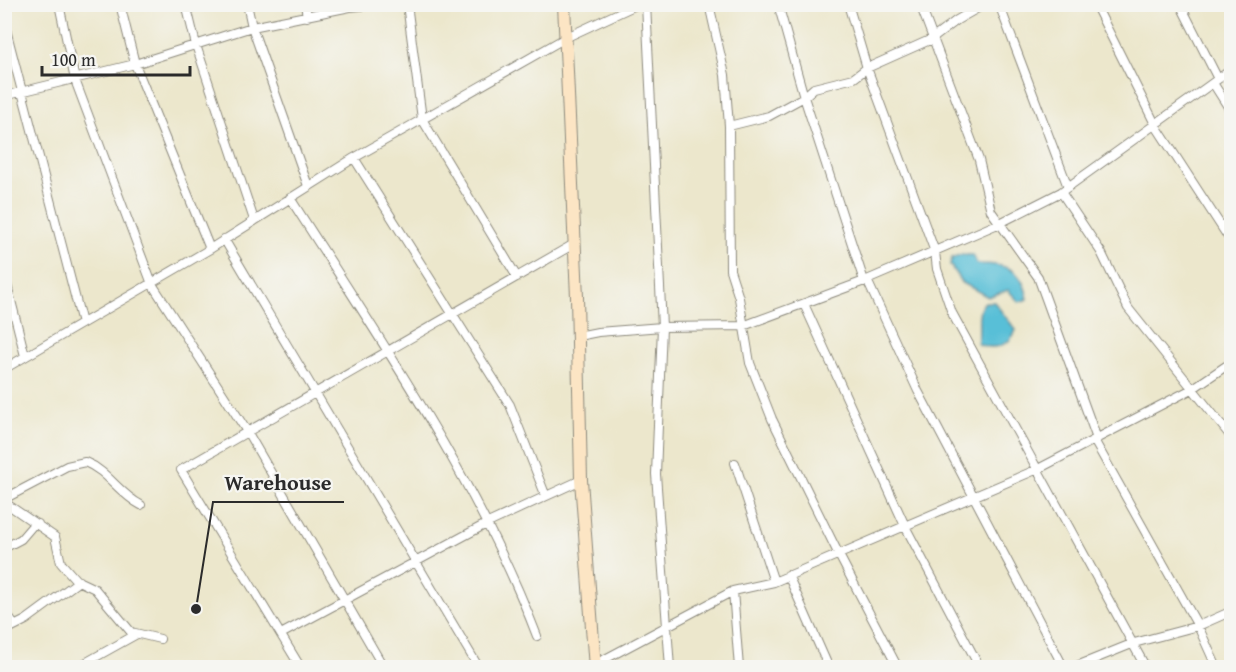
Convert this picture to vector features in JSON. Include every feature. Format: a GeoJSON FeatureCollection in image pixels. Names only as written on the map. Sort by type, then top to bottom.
{"type":"FeatureCollection","features":[{"type":"Feature","properties":{"kind":"main road"},"geometry":{"type":"LineString","coordinates":[[564,4],[578,336],[581,480],[593,667]]}},
{"type":"Feature","properties":{"kind":"street"},"geometry":{"type":"LineString","coordinates":[[59,4],[75,80],[152,284],[248,433],[347,600],[384,668]]}},
{"type":"Feature","properties":{"kind":"street"},"geometry":{"type":"LineString","coordinates":[[120,4],[135,64],[210,249]]}},
{"type":"Feature","properties":{"kind":"street"},"geometry":{"type":"LineString","coordinates":[[186,4],[196,45],[254,220]]}},
{"type":"Feature","properties":{"kind":"street"},"geometry":{"type":"LineString","coordinates":[[247,4],[252,27],[308,186]]}},
{"type":"Feature","properties":{"kind":"street"},"geometry":{"type":"LineString","coordinates":[[304,4],[307,17]]}},
{"type":"Feature","properties":{"kind":"street"},"geometry":{"type":"LineString","coordinates":[[4,96],[135,64],[252,27],[350,6],[381,4]]}},
{"type":"Feature","properties":{"kind":"street"},"geometry":{"type":"LineString","coordinates":[[407,4],[422,119],[517,277]]}},
{"type":"Feature","properties":{"kind":"street"},"geometry":{"type":"LineString","coordinates":[[4,369],[152,284],[354,158],[567,37],[638,4]]}},
{"type":"Feature","properties":{"kind":"street"},"geometry":{"type":"LineString","coordinates":[[646,4],[662,327],[656,474],[670,668]]}},
{"type":"Feature","properties":{"kind":"street"},"geometry":{"type":"LineString","coordinates":[[710,4],[725,75],[729,126],[730,270],[739,298],[750,363],[772,419],[898,668]]}},
{"type":"Feature","properties":{"kind":"street"},"geometry":{"type":"LineString","coordinates":[[778,4],[804,97],[865,281],[973,498],[1064,668]]}},
{"type":"Feature","properties":{"kind":"street"},"geometry":{"type":"LineString","coordinates":[[848,4],[867,68],[936,252],[937,269],[952,313],[1146,668]]}},
{"type":"Feature","properties":{"kind":"street"},"geometry":{"type":"LineString","coordinates":[[920,4],[979,160],[991,211],[1038,277],[1096,439],[1198,626],[1217,668]]}},
{"type":"Feature","properties":{"kind":"street"},"geometry":{"type":"LineString","coordinates":[[729,126],[769,116],[804,97],[809,90],[854,78],[867,68],[932,39],[957,20],[984,4]]}},
{"type":"Feature","properties":{"kind":"street"},"geometry":{"type":"LineString","coordinates":[[999,4],[1064,190],[1101,252],[1128,308],[1232,438]]}},
{"type":"Feature","properties":{"kind":"street"},"geometry":{"type":"LineString","coordinates":[[1095,4],[1156,126],[1232,243]]}},
{"type":"Feature","properties":{"kind":"street"},"geometry":{"type":"LineString","coordinates":[[1180,4],[1232,113]]}},
{"type":"Feature","properties":{"kind":"street"},"geometry":{"type":"LineString","coordinates":[[4,22],[82,323]]}},
{"type":"Feature","properties":{"kind":"street"},"geometry":{"type":"LineString","coordinates":[[578,336],[598,332],[662,327],[743,326],[865,281],[1000,223],[1064,190],[1156,126],[1232,69]]}},
{"type":"Feature","properties":{"kind":"street"},"geometry":{"type":"LineString","coordinates":[[354,158],[510,405],[545,494]]}},
{"type":"Feature","properties":{"kind":"street"},"geometry":{"type":"LineString","coordinates":[[290,198],[387,351],[488,523],[537,636]]}},
{"type":"Feature","properties":{"kind":"street"},"geometry":{"type":"LineString","coordinates":[[224,239],[479,668]]}},
{"type":"Feature","properties":{"kind":"street"},"geometry":{"type":"LineString","coordinates":[[300,668],[181,470],[574,244]]}},
{"type":"Feature","properties":{"kind":"street"},"geometry":{"type":"LineString","coordinates":[[4,273],[25,356]]}},
{"type":"Feature","properties":{"kind":"street"},"geometry":{"type":"LineString","coordinates":[[804,304],[906,528],[980,668]]}},
{"type":"Feature","properties":{"kind":"street"},"geometry":{"type":"LineString","coordinates":[[593,667],[668,623],[733,591],[774,582],[906,528],[1038,469],[1192,389],[1226,366]]}},
{"type":"Feature","properties":{"kind":"street"},"geometry":{"type":"LineString","coordinates":[[141,505],[128,498],[100,470],[85,462],[67,466],[4,500],[55,537],[61,563],[79,581],[95,589],[128,629],[160,639]]}},
{"type":"Feature","properties":{"kind":"street"},"geometry":{"type":"LineString","coordinates":[[735,464],[774,582]]}},
{"type":"Feature","properties":{"kind":"street"},"geometry":{"type":"LineString","coordinates":[[281,634],[488,523],[545,494],[581,480]]}},
{"type":"Feature","properties":{"kind":"street"},"geometry":{"type":"LineString","coordinates":[[4,548],[21,539],[33,525],[38,524]]}},
{"type":"Feature","properties":{"kind":"street"},"geometry":{"type":"LineString","coordinates":[[788,575],[829,668]]}},
{"type":"Feature","properties":{"kind":"street"},"geometry":{"type":"LineString","coordinates":[[4,631],[34,615],[79,581]]}},
{"type":"Feature","properties":{"kind":"street"},"geometry":{"type":"LineString","coordinates":[[733,591],[739,668]]}},
{"type":"Feature","properties":{"kind":"street"},"geometry":{"type":"LineString","coordinates":[[4,610],[14,625]]}},
{"type":"Feature","properties":{"kind":"street"},"geometry":{"type":"LineString","coordinates":[[1072,668],[1134,643],[1198,626],[1232,611]]}},
{"type":"Feature","properties":{"kind":"street"},"geometry":{"type":"LineString","coordinates":[[76,668],[138,633]]}},
{"type":"Feature","properties":{"kind":"water"},"geometry":{"type":"Polygon","coordinates":[[[959,255],[973,255],[977,264],[996,265],[1011,270],[1021,280],[1028,299],[1019,302],[1008,290],[988,297],[961,282],[950,265],[952,258],[959,255]]]}},
{"type":"Feature","properties":{"kind":"water"},"geometry":{"type":"Polygon","coordinates":[[[985,302],[994,302],[1016,330],[1005,344],[988,347],[977,343],[979,316],[985,302]]]}},
{"type":"Feature","properties":{"kind":"place","name":"Warehouse"},"geometry":{"type":"Point","coordinates":[196,609]}}]}
